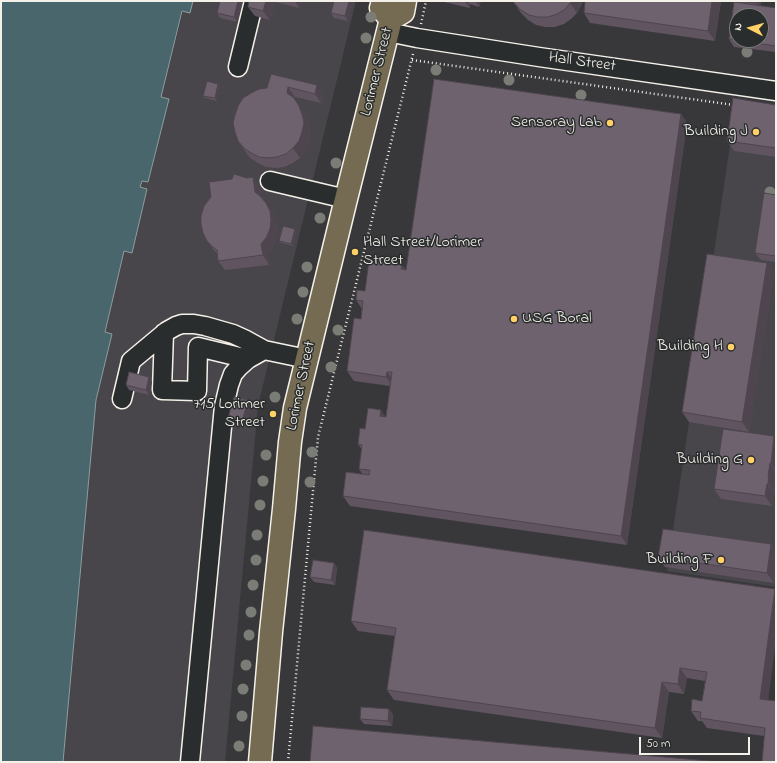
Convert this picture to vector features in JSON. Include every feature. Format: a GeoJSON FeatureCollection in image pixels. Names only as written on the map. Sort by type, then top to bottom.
{"type":"FeatureCollection","features":[{"type":"Feature","properties":{"kind":"main road","name":"Lorimer Street"},"geometry":{"type":"LineString","coordinates":[[260,762],[271,632],[290,442],[295,408],[346,198],[387,17],[403,12],[405,1]]}},
{"type":"Feature","properties":{"kind":"street"},"geometry":{"type":"LineString","coordinates":[[238,67],[254,1]]}},
{"type":"Feature","properties":{"kind":"street","name":"Hall Street"},"geometry":{"type":"LineString","coordinates":[[387,17],[417,38],[567,62],[776,91]]}},
{"type":"Feature","properties":{"kind":"street"},"geometry":{"type":"LineString","coordinates":[[270,181],[346,198]]}},
{"type":"Feature","properties":{"kind":"street"},"geometry":{"type":"LineString","coordinates":[[122,399],[131,361],[164,333],[182,324],[205,326],[233,334],[264,350],[307,359]]}},
{"type":"Feature","properties":{"kind":"street"},"geometry":{"type":"LineString","coordinates":[[164,333],[162,390],[197,391],[198,346],[248,359]]}},
{"type":"Feature","properties":{"kind":"street"},"geometry":{"type":"LineString","coordinates":[[190,762],[224,406],[233,374],[248,359],[264,350]]}},
{"type":"Feature","properties":{"kind":"path"},"geometry":{"type":"LineString","coordinates":[[288,762],[318,437],[426,1]]}},
{"type":"Feature","properties":{"kind":"path"},"geometry":{"type":"LineString","coordinates":[[412,60],[738,106]]}},
{"type":"Feature","properties":{"kind":"shaded area"},"geometry":{"type":"Polygon","coordinates":[[[193,1],[356,1],[258,406],[225,762],[63,762],[96,400],[112,334],[105,332],[124,251],[132,253],[147,189],[140,187],[141,181],[148,182],[169,99],[161,97],[183,11],[190,13],[193,1]]]}},
{"type":"Feature","properties":{"kind":"shaded area"},"geometry":{"type":"Polygon","coordinates":[[[736,104],[776,110],[776,587],[667,571],[736,104]]]}},
{"type":"Feature","properties":{"kind":"water"},"geometry":{"type":"Polygon","coordinates":[[[1,1],[193,1],[190,13],[182,11],[161,97],[169,99],[148,182],[142,181],[140,187],[147,189],[132,253],[124,251],[105,332],[112,334],[96,400],[63,762],[1,762],[1,1]]]}},
{"type":"Feature","properties":{"kind":"building"},"geometry":{"type":"Polygon","coordinates":[[[220,1],[238,1],[234,17],[217,13],[220,1]]]}},
{"type":"Feature","properties":{"kind":"building"},"geometry":{"type":"Polygon","coordinates":[[[249,1],[266,1],[263,11],[248,7],[249,1]]]}},
{"type":"Feature","properties":{"kind":"building"},"geometry":{"type":"Polygon","coordinates":[[[334,1],[349,1],[345,16],[331,13],[334,1]]]}},
{"type":"Feature","properties":{"kind":"building"},"geometry":{"type":"Polygon","coordinates":[[[513,1],[572,1],[564,10],[557,14],[548,17],[538,17],[529,15],[521,10],[513,1]]]}},
{"type":"Feature","properties":{"kind":"building"},"geometry":{"type":"Polygon","coordinates":[[[585,1],[712,1],[708,31],[584,13],[585,1]]]}},
{"type":"Feature","properties":{"kind":"building"},"geometry":{"type":"Polygon","coordinates":[[[738,1],[756,1],[756,3],[738,1]]]}},
{"type":"Feature","properties":{"kind":"building"},"geometry":{"type":"Polygon","coordinates":[[[734,2],[776,8],[776,46],[769,45],[769,8],[733,8],[734,2]]]}},
{"type":"Feature","properties":{"kind":"building"},"geometry":{"type":"Polygon","coordinates":[[[271,74],[317,85],[315,94],[288,87],[287,93],[294,98],[302,114],[304,123],[302,132],[299,141],[286,154],[268,158],[259,157],[244,148],[238,141],[233,123],[238,106],[243,98],[259,89],[267,88],[271,74]]]}},
{"type":"Feature","properties":{"kind":"building","name":"USG Boral"},"geometry":{"type":"Polygon","coordinates":[[[434,79],[681,114],[621,536],[343,496],[346,472],[369,475],[370,470],[359,469],[362,445],[358,444],[360,428],[365,429],[368,408],[381,410],[380,416],[386,417],[392,372],[387,372],[386,377],[347,371],[354,318],[361,319],[363,301],[356,300],[357,290],[365,291],[369,260],[402,265],[401,269],[406,270],[434,79]]]}},
{"type":"Feature","properties":{"kind":"building"},"geometry":{"type":"Polygon","coordinates":[[[207,81],[218,84],[215,98],[203,96],[207,81]]]}},
{"type":"Feature","properties":{"kind":"building","name":"Building J"},"geometry":{"type":"Polygon","coordinates":[[[733,98],[776,105],[776,148],[727,141],[733,98]]]}},
{"type":"Feature","properties":{"kind":"building"},"geometry":{"type":"Polygon","coordinates":[[[234,174],[247,178],[253,177],[255,192],[266,203],[270,211],[270,229],[266,238],[261,244],[263,255],[218,261],[217,250],[207,241],[203,233],[201,216],[204,206],[211,197],[209,182],[232,179],[234,174]]]}},
{"type":"Feature","properties":{"kind":"building"},"geometry":{"type":"Polygon","coordinates":[[[764,193],[776,195],[776,256],[755,253],[764,193]]]}},
{"type":"Feature","properties":{"kind":"building"},"geometry":{"type":"Polygon","coordinates":[[[283,226],[295,229],[291,244],[279,241],[283,226]]]}},
{"type":"Feature","properties":{"kind":"building","name":"Building H"},"geometry":{"type":"Polygon","coordinates":[[[707,254],[767,263],[742,422],[682,412],[707,254]]]}},
{"type":"Feature","properties":{"kind":"building"},"geometry":{"type":"Polygon","coordinates":[[[129,372],[149,377],[146,390],[126,385],[129,372]]]}},
{"type":"Feature","properties":{"kind":"building"},"geometry":{"type":"Polygon","coordinates":[[[234,397],[248,400],[242,422],[228,418],[234,397]]]}},
{"type":"Feature","properties":{"kind":"building","name":"Building G"},"geometry":{"type":"Polygon","coordinates":[[[723,429],[774,436],[765,496],[714,489],[723,429]]]}},
{"type":"Feature","properties":{"kind":"building","name":"Building F"},"geometry":{"type":"Polygon","coordinates":[[[663,529],[771,544],[767,573],[658,557],[663,529]]]}},
{"type":"Feature","properties":{"kind":"building"},"geometry":{"type":"Polygon","coordinates":[[[364,530],[775,589],[760,699],[776,701],[776,762],[762,762],[765,728],[700,718],[701,712],[691,711],[692,699],[702,701],[707,672],[680,668],[678,684],[662,682],[655,728],[387,690],[396,628],[351,621],[364,530]]]}},
{"type":"Feature","properties":{"kind":"building"},"geometry":{"type":"Polygon","coordinates":[[[313,560],[334,563],[331,580],[310,577],[313,560]]]}},
{"type":"Feature","properties":{"kind":"building"},"geometry":{"type":"Polygon","coordinates":[[[361,707],[389,709],[388,721],[360,719],[361,707]]]}},
{"type":"Feature","properties":{"kind":"building"},"geometry":{"type":"Polygon","coordinates":[[[313,726],[720,762],[310,762],[313,726]]]}},
{"type":"Feature","properties":{"kind":"place","name":"Sensoray Lab"},"geometry":{"type":"Point","coordinates":[610,123]}},
{"type":"Feature","properties":{"kind":"place","name":"Building J"},"geometry":{"type":"Point","coordinates":[756,132]}},
{"type":"Feature","properties":{"kind":"place","name":"Hall Street/Lorimer Street"},"geometry":{"type":"Point","coordinates":[355,252]}},
{"type":"Feature","properties":{"kind":"place","name":"USG Boral"},"geometry":{"type":"Point","coordinates":[514,319]}},
{"type":"Feature","properties":{"kind":"place","name":"Building H"},"geometry":{"type":"Point","coordinates":[731,347]}},
{"type":"Feature","properties":{"kind":"place","name":"715 Lorimer Street"},"geometry":{"type":"Point","coordinates":[273,414]}},
{"type":"Feature","properties":{"kind":"place","name":"Building G"},"geometry":{"type":"Point","coordinates":[751,460]}},
{"type":"Feature","properties":{"kind":"place","name":"Building F"},"geometry":{"type":"Point","coordinates":[721,560]}}]}
